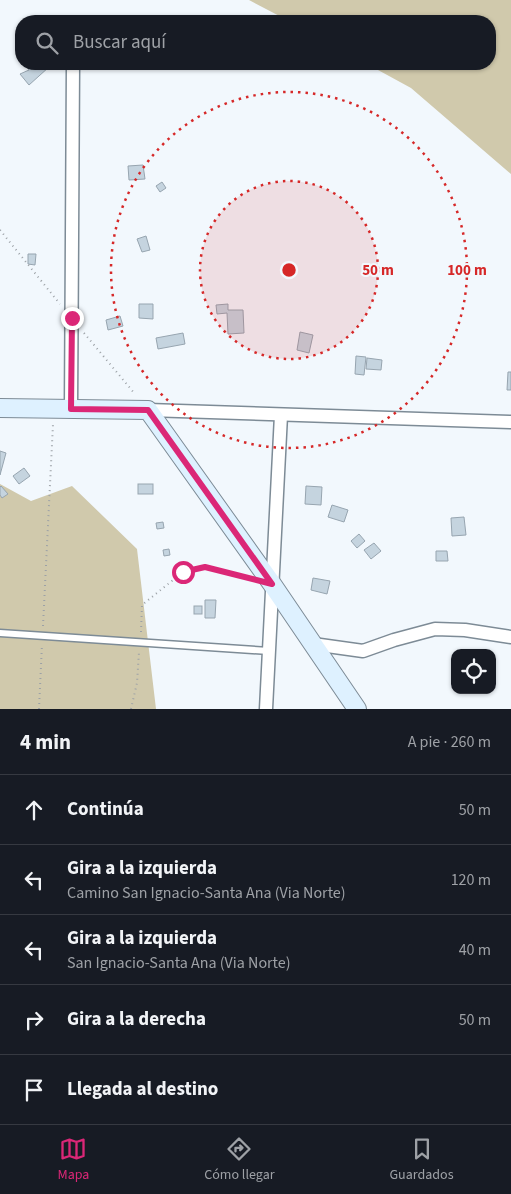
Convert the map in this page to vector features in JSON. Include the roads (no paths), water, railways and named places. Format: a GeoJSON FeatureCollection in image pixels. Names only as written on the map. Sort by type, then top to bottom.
{"type":"FeatureCollection","features":[{"type":"Feature","properties":{"kind":"main road"},"geometry":{"type":"LineString","coordinates":[[0,408],[148,410],[272,584],[357,709]]}},
{"type":"Feature","properties":{"kind":"street"},"geometry":{"type":"LineString","coordinates":[[62,409],[73,70]]}},
{"type":"Feature","properties":{"kind":"street"},"geometry":{"type":"LineString","coordinates":[[148,410],[511,422]]}},
{"type":"Feature","properties":{"kind":"street"},"geometry":{"type":"LineString","coordinates":[[266,709],[281,415]]}},
{"type":"Feature","properties":{"kind":"street"},"geometry":{"type":"LineString","coordinates":[[313,644],[362,651],[434,629],[465,630],[511,637]]}},
{"type":"Feature","properties":{"kind":"lane"},"geometry":{"type":"LineString","coordinates":[[0,633],[269,651]]}}]}
